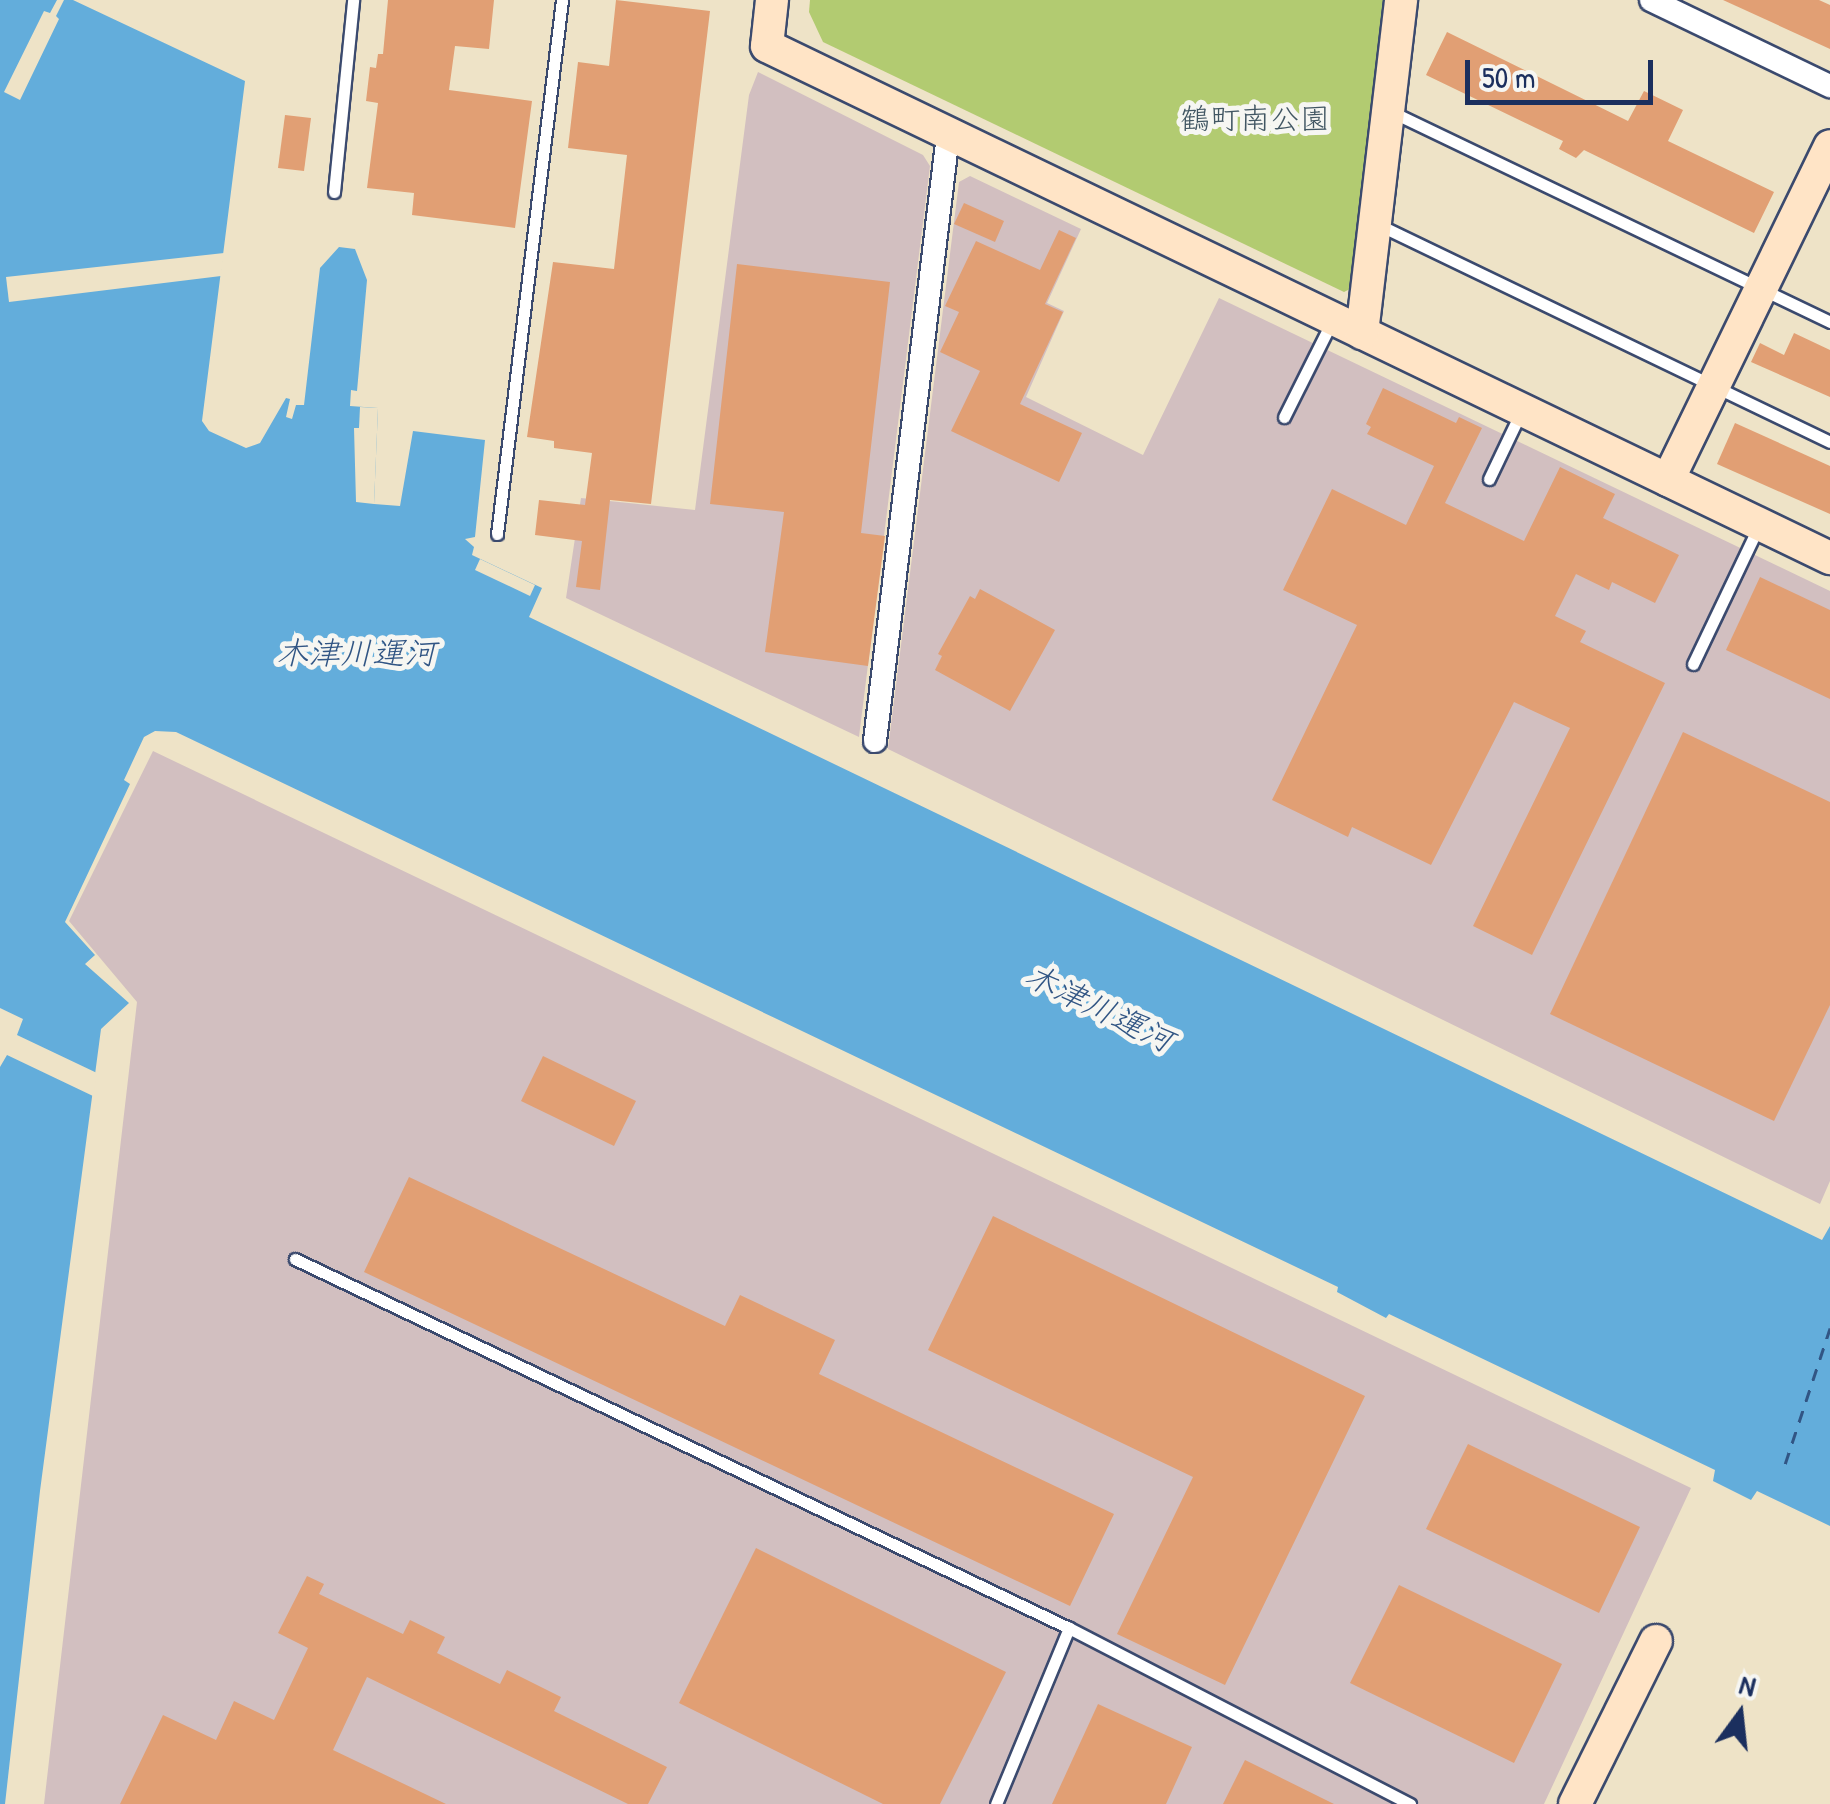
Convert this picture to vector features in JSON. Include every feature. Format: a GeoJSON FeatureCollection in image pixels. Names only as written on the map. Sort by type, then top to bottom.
{"type":"FeatureCollection","features":[{"type":"Feature","properties":{"kind":"street"},"geometry":{"type":"LineString","coordinates":[[772,0],[767,46],[1830,558]]}},
{"type":"Feature","properties":{"kind":"street"},"geometry":{"type":"LineString","coordinates":[[1347,326],[1376,224],[1402,0]]}},
{"type":"Feature","properties":{"kind":"street"},"geometry":{"type":"LineString","coordinates":[[1651,0],[1830,86]]}},
{"type":"Feature","properties":{"kind":"street"},"geometry":{"type":"LineString","coordinates":[[875,741],[948,135]]}},
{"type":"Feature","properties":{"kind":"street"},"geometry":{"type":"LineString","coordinates":[[1668,480],[1830,146]]}},
{"type":"Feature","properties":{"kind":"street"},"geometry":{"type":"LineString","coordinates":[[1574,1804],[1656,1641]]}},
{"type":"Feature","properties":{"kind":"lane"},"geometry":{"type":"LineString","coordinates":[[334,192],[354,0]]}},
{"type":"Feature","properties":{"kind":"lane"},"geometry":{"type":"LineString","coordinates":[[497,534],[562,0]]}},
{"type":"Feature","properties":{"kind":"lane"},"geometry":{"type":"LineString","coordinates":[[1388,110],[1830,322]]}},
{"type":"Feature","properties":{"kind":"lane"},"geometry":{"type":"LineString","coordinates":[[1376,224],[1830,442]]}},
{"type":"Feature","properties":{"kind":"lane"},"geometry":{"type":"LineString","coordinates":[[1284,417],[1347,326]]}},
{"type":"Feature","properties":{"kind":"lane"},"geometry":{"type":"LineString","coordinates":[[1489,479],[1522,410]]}},
{"type":"Feature","properties":{"kind":"lane"},"geometry":{"type":"LineString","coordinates":[[1692,664],[1760,524]]}},
{"type":"Feature","properties":{"kind":"lane"},"geometry":{"type":"LineString","coordinates":[[295,1260],[1069,1628],[1410,1804]]}},
{"type":"Feature","properties":{"kind":"lane"},"geometry":{"type":"LineString","coordinates":[[996,1804],[1069,1628]]}},
{"type":"Feature","properties":{"kind":"shaded area"},"geometry":{"type":"Polygon","coordinates":[[[758,72],[923,155],[930,166],[859,737],[566,598],[581,498],[695,510],[749,95],[758,72]]]}},
{"type":"Feature","properties":{"kind":"shaded area"},"geometry":{"type":"Polygon","coordinates":[[[970,176],[1081,229],[1047,303],[1064,311],[1026,397],[1143,455],[1219,298],[1830,591],[1830,1181],[1820,1204],[888,749],[959,182],[970,176]]]}},
{"type":"Feature","properties":{"kind":"shaded area"},"geometry":{"type":"Polygon","coordinates":[[[153,751],[1691,1488],[1544,1804],[44,1804],[137,1002],[69,921],[153,751]]]}},
{"type":"Feature","properties":{"kind":"green space","name":"鶴町南公園"},"geometry":{"type":"Polygon","coordinates":[[[810,0],[1387,0],[1356,286],[1344,292],[823,42],[809,12],[810,0]]]}},
{"type":"Feature","properties":{"kind":"water","name":"木津川運河"},"geometry":{"type":"Polygon","coordinates":[[[0,0],[73,0],[245,81],[202,421],[209,431],[246,448],[260,443],[286,398],[290,399],[286,417],[292,419],[296,405],[304,405],[320,268],[339,247],[355,249],[367,280],[357,391],[351,390],[350,406],[378,408],[374,504],[400,506],[413,431],[485,440],[475,537],[465,539],[474,547],[472,555],[542,588],[529,617],[1822,1240],[1830,1226],[1830,1526],[1757,1491],[1751,1500],[1713,1481],[1715,1470],[1389,1314],[1386,1318],[1337,1292],[1338,1287],[176,732],[155,731],[144,737],[124,780],[130,784],[65,922],[95,955],[85,964],[129,1003],[101,1029],[40,1491],[5,1804],[0,1804],[0,0]]]}},
{"type":"Feature","properties":{"kind":"pier"},"geometry":{"type":"Polygon","coordinates":[[[57,0],[64,0],[56,16],[59,19],[20,100],[4,92],[44,11],[50,13],[57,0]]]}},
{"type":"Feature","properties":{"kind":"pier"},"geometry":{"type":"Polygon","coordinates":[[[224,253],[221,276],[9,302],[6,277],[224,253]]]}},
{"type":"Feature","properties":{"kind":"pier"},"geometry":{"type":"Polygon","coordinates":[[[360,407],[378,408],[374,504],[356,502],[354,428],[359,428],[360,407]]]}},
{"type":"Feature","properties":{"kind":"pier"},"geometry":{"type":"Polygon","coordinates":[[[480,559],[535,585],[530,596],[475,570],[480,559]]]}},
{"type":"Feature","properties":{"kind":"pier"},"geometry":{"type":"Polygon","coordinates":[[[0,1008],[23,1019],[17,1035],[97,1073],[93,1096],[7,1055],[0,1067],[0,1008]]]}},
{"type":"Feature","properties":{"kind":"building"},"geometry":{"type":"Polygon","coordinates":[[[388,0],[494,0],[489,49],[455,46],[449,90],[532,101],[515,228],[412,215],[414,193],[367,188],[378,103],[366,101],[370,67],[376,68],[378,54],[383,54],[388,0]]]}},
{"type":"Feature","properties":{"kind":"building"},"geometry":{"type":"Polygon","coordinates":[[[616,0],[710,11],[651,504],[610,500],[600,590],[576,587],[582,541],[535,535],[539,500],[585,505],[592,453],[554,448],[554,441],[527,437],[553,262],[614,269],[627,155],[568,148],[578,62],[609,66],[616,0]]]}},
{"type":"Feature","properties":{"kind":"building"},"geometry":{"type":"Polygon","coordinates":[[[1723,0],[1819,0],[1830,5],[1830,49],[1723,0]]]}},
{"type":"Feature","properties":{"kind":"building"},"geometry":{"type":"Polygon","coordinates":[[[1447,32],[1628,121],[1644,91],[1683,110],[1668,141],[1774,192],[1754,233],[1584,150],[1576,158],[1559,149],[1563,141],[1426,75],[1447,32]]]}},
{"type":"Feature","properties":{"kind":"building"},"geometry":{"type":"Polygon","coordinates":[[[285,115],[311,118],[304,171],[278,168],[285,115]]]}},
{"type":"Feature","properties":{"kind":"building"},"geometry":{"type":"Polygon","coordinates":[[[964,203],[1004,221],[995,242],[954,224],[964,203]]]}},
{"type":"Feature","properties":{"kind":"building"},"geometry":{"type":"Polygon","coordinates":[[[1059,230],[1076,238],[1045,304],[1063,312],[1020,404],[1082,433],[1059,482],[951,431],[980,371],[940,352],[959,312],[945,306],[976,241],[1040,270],[1059,230]]]}},
{"type":"Feature","properties":{"kind":"building"},"geometry":{"type":"Polygon","coordinates":[[[737,264],[890,282],[861,533],[885,536],[868,666],[765,652],[784,512],[710,504],[737,264]]]}},
{"type":"Feature","properties":{"kind":"building"},"geometry":{"type":"Polygon","coordinates":[[[1794,333],[1830,350],[1830,397],[1751,362],[1760,343],[1784,355],[1794,333]]]}},
{"type":"Feature","properties":{"kind":"building"},"geometry":{"type":"Polygon","coordinates":[[[1383,388],[1456,423],[1459,417],[1482,428],[1445,503],[1524,541],[1560,467],[1615,494],[1603,518],[1679,555],[1655,603],[1612,582],[1609,590],[1576,574],[1555,616],[1586,631],[1580,642],[1665,683],[1532,955],[1473,926],[1570,728],[1514,702],[1431,865],[1352,827],[1348,837],[1272,800],[1357,625],[1283,590],[1332,489],[1406,525],[1434,466],[1367,434],[1371,427],[1366,424],[1383,388]]]}},
{"type":"Feature","properties":{"kind":"building"},"geometry":{"type":"Polygon","coordinates":[[[1735,423],[1830,466],[1830,514],[1717,464],[1735,423]]]}},
{"type":"Feature","properties":{"kind":"building"},"geometry":{"type":"Polygon","coordinates":[[[1760,577],[1830,610],[1830,699],[1726,650],[1760,577]]]}},
{"type":"Feature","properties":{"kind":"building"},"geometry":{"type":"Polygon","coordinates":[[[980,589],[1055,630],[1010,711],[935,670],[942,656],[938,654],[970,596],[975,599],[980,589]]]}},
{"type":"Feature","properties":{"kind":"building"},"geometry":{"type":"Polygon","coordinates":[[[1683,732],[1830,802],[1830,1005],[1774,1121],[1550,1014],[1683,732]]]}},
{"type":"Feature","properties":{"kind":"building"},"geometry":{"type":"Polygon","coordinates":[[[543,1056],[636,1101],[614,1146],[521,1101],[543,1056]]]}},
{"type":"Feature","properties":{"kind":"building"},"geometry":{"type":"Polygon","coordinates":[[[409,1177],[725,1326],[740,1295],[835,1340],[819,1374],[1114,1514],[1070,1606],[364,1272],[409,1177]]]}},
{"type":"Feature","properties":{"kind":"building"},"geometry":{"type":"Polygon","coordinates":[[[993,1216],[1365,1396],[1225,1685],[1117,1634],[1193,1477],[928,1350],[993,1216]]]}},
{"type":"Feature","properties":{"kind":"building"},"geometry":{"type":"Polygon","coordinates":[[[1468,1444],[1640,1527],[1599,1613],[1426,1529],[1468,1444]]]}},
{"type":"Feature","properties":{"kind":"building"},"geometry":{"type":"Polygon","coordinates":[[[756,1548],[1006,1672],[940,1804],[883,1804],[679,1703],[756,1548]]]}},
{"type":"Feature","properties":{"kind":"building"},"geometry":{"type":"Polygon","coordinates":[[[307,1576],[324,1584],[319,1594],[403,1634],[410,1620],[445,1637],[437,1653],[500,1684],[507,1670],[561,1697],[554,1711],[667,1767],[648,1804],[628,1804],[367,1677],[333,1750],[446,1804],[120,1804],[163,1715],[216,1740],[234,1701],[274,1720],[308,1648],[278,1633],[307,1576]]]}},
{"type":"Feature","properties":{"kind":"building"},"geometry":{"type":"Polygon","coordinates":[[[1399,1585],[1562,1664],[1514,1763],[1350,1683],[1399,1585]]]}},
{"type":"Feature","properties":{"kind":"building"},"geometry":{"type":"Polygon","coordinates":[[[1098,1704],[1192,1747],[1166,1804],[1052,1804],[1098,1704]]]}},
{"type":"Feature","properties":{"kind":"building"},"geometry":{"type":"Polygon","coordinates":[[[1245,1760],[1334,1804],[1223,1804],[1245,1760]]]}},
{"type":"Feature","properties":{"kind":"ferry route"},"geometry":{"type":"LineString","coordinates":[[1785,1464],[1830,1328]]}}]}
